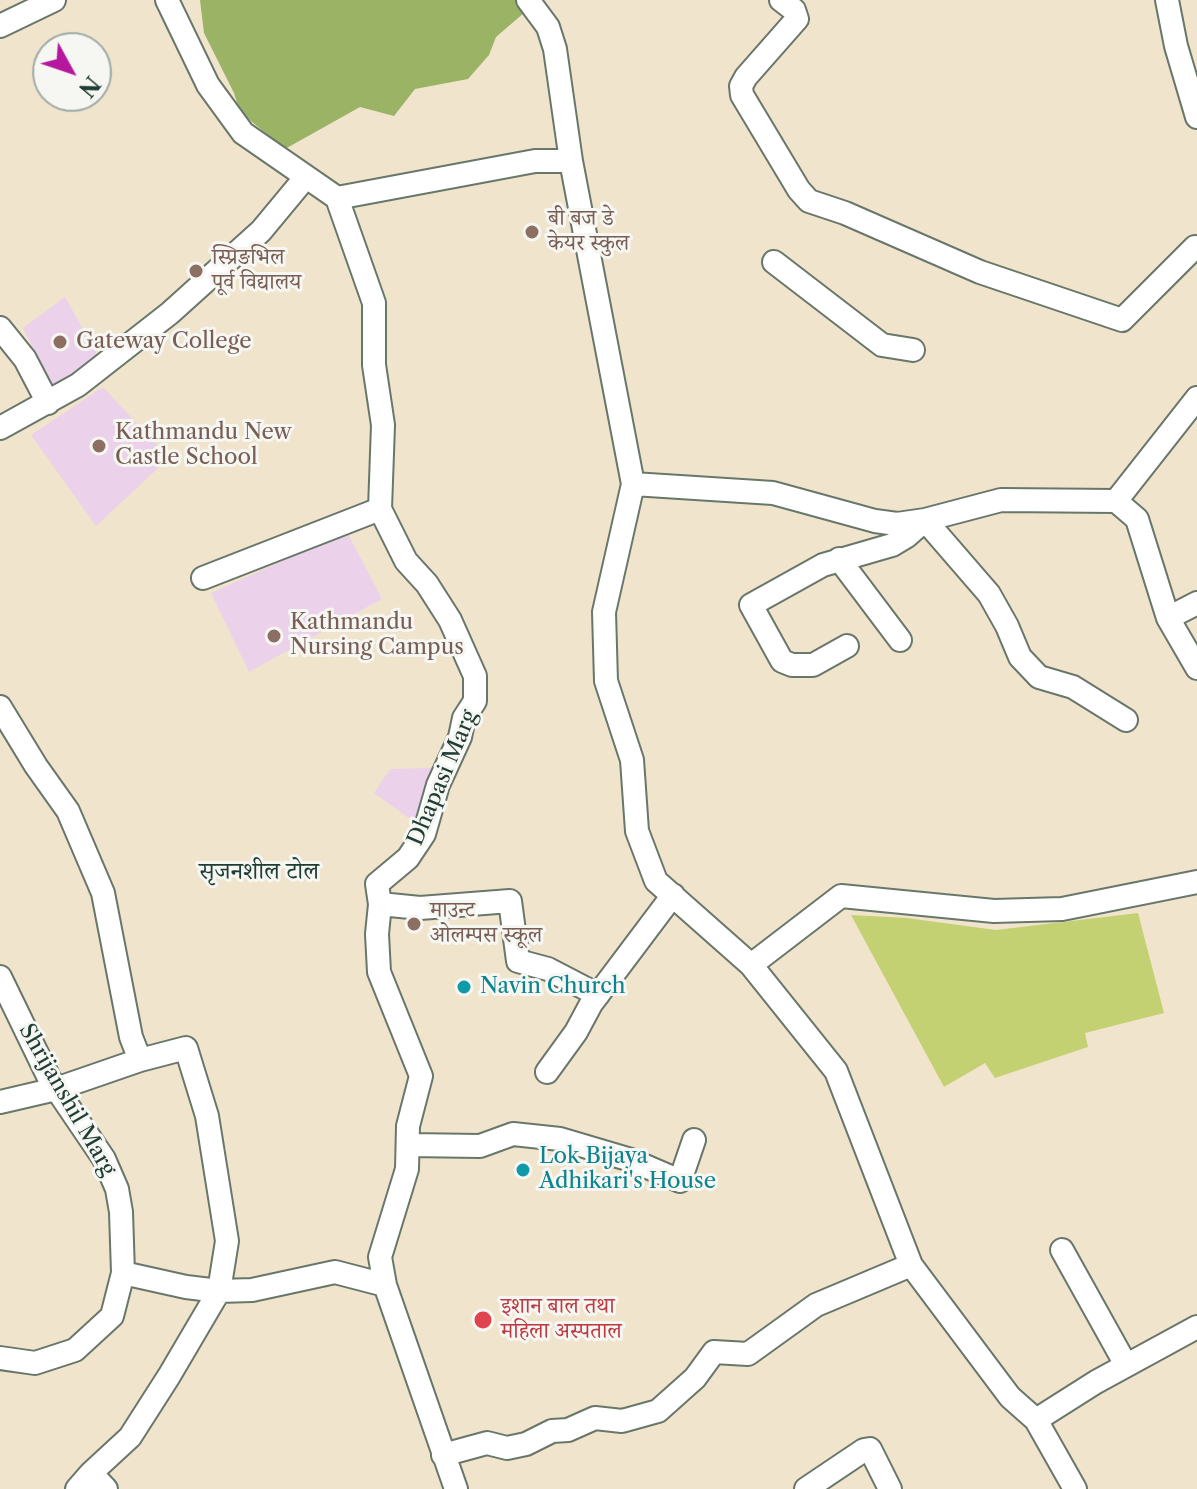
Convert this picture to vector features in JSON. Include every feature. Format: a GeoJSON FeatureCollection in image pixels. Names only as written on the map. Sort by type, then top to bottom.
{"type":"FeatureCollection","features":[{"type":"Feature","properties":{"kind":"street"},"geometry":{"type":"LineString","coordinates":[[0,26],[54,0]]}},
{"type":"Feature","properties":{"kind":"street"},"geometry":{"type":"LineString","coordinates":[[167,0],[208,85],[243,133],[337,198],[535,161],[571,161]]}},
{"type":"Feature","properties":{"kind":"street"},"geometry":{"type":"LineString","coordinates":[[528,0],[548,27],[555,49],[571,161],[633,484],[604,612],[606,681],[632,760],[637,831],[656,881],[751,965],[836,1071],[911,1265],[1010,1397],[1036,1420],[1075,1489]]}},
{"type":"Feature","properties":{"kind":"street"},"geometry":{"type":"LineString","coordinates":[[781,0],[794,10],[797,19],[746,77],[741,86],[742,95],[799,190],[809,201],[845,213],[980,272],[1122,320],[1195,247]]}},
{"type":"Feature","properties":{"kind":"street"},"geometry":{"type":"LineString","coordinates":[[1167,0],[1176,46],[1197,117]]}},
{"type":"Feature","properties":{"kind":"street"},"geometry":{"type":"LineString","coordinates":[[0,428],[78,385],[180,304],[261,231],[305,178]]}},
{"type":"Feature","properties":{"kind":"street","name":"Dhapasi Marg"},"geometry":{"type":"LineString","coordinates":[[337,198],[374,303],[374,365],[383,425],[380,509],[406,561],[427,584],[450,620],[475,676],[475,701],[464,718],[460,737],[438,785],[424,834],[408,858],[377,884],[380,904],[377,934],[379,972],[421,1076],[408,1126],[407,1169],[380,1257],[385,1285],[456,1489]]}},
{"type":"Feature","properties":{"kind":"street"},"geometry":{"type":"LineString","coordinates":[[774,262],[882,345],[913,350]]}},
{"type":"Feature","properties":{"kind":"street"},"geometry":{"type":"LineString","coordinates":[[0,328],[25,359],[48,403]]}},
{"type":"Feature","properties":{"kind":"street"},"geometry":{"type":"LineString","coordinates":[[1116,501],[1197,398]]}},
{"type":"Feature","properties":{"kind":"street"},"geometry":{"type":"LineString","coordinates":[[633,484],[773,493],[875,521],[897,524],[1001,500],[1116,501],[1137,519],[1168,618],[1197,668]]}},
{"type":"Feature","properties":{"kind":"street"},"geometry":{"type":"LineString","coordinates":[[203,578],[380,509]]}},
{"type":"Feature","properties":{"kind":"street"},"geometry":{"type":"LineString","coordinates":[[847,646],[813,665],[792,665],[782,661],[751,605],[839,559],[892,545],[925,520]]}},
{"type":"Feature","properties":{"kind":"street"},"geometry":{"type":"LineString","coordinates":[[925,520],[989,594],[1020,657],[1039,677],[1073,687],[1126,720]]}},
{"type":"Feature","properties":{"kind":"street"},"geometry":{"type":"LineString","coordinates":[[839,559],[900,640]]}},
{"type":"Feature","properties":{"kind":"street"},"geometry":{"type":"LineString","coordinates":[[1168,618],[1197,603]]}},
{"type":"Feature","properties":{"kind":"street"},"geometry":{"type":"LineString","coordinates":[[0,707],[68,811],[103,893],[131,1037],[140,1060]]}},
{"type":"Feature","properties":{"kind":"street"},"geometry":{"type":"LineString","coordinates":[[751,965],[841,896],[994,911],[1062,909],[1197,882]]}},
{"type":"Feature","properties":{"kind":"street"},"geometry":{"type":"LineString","coordinates":[[547,1072],[598,995],[673,895]]}},
{"type":"Feature","properties":{"kind":"street"},"geometry":{"type":"LineString","coordinates":[[380,904],[420,908],[510,901],[518,961],[548,969],[598,995]]}},
{"type":"Feature","properties":{"kind":"street","name":"Shrijanshil Marg"},"geometry":{"type":"LineString","coordinates":[[0,977],[56,1089],[104,1159],[117,1189],[123,1273]]}},
{"type":"Feature","properties":{"kind":"street"},"geometry":{"type":"LineString","coordinates":[[0,1102],[56,1089],[186,1048],[207,1116],[227,1241],[219,1291],[130,1437],[91,1484]]}},
{"type":"Feature","properties":{"kind":"street"},"geometry":{"type":"LineString","coordinates":[[409,1145],[480,1146],[513,1134],[560,1139],[631,1160],[680,1181],[694,1140]]}},
{"type":"Feature","properties":{"kind":"street"},"geometry":{"type":"LineString","coordinates":[[1062,1250],[1126,1365]]}},
{"type":"Feature","properties":{"kind":"street"},"geometry":{"type":"LineString","coordinates":[[443,1455],[487,1443],[507,1448],[526,1444],[552,1431],[568,1430],[595,1418],[622,1421],[658,1411],[695,1378],[714,1352],[748,1354],[816,1305],[911,1265]]}},
{"type":"Feature","properties":{"kind":"street"},"geometry":{"type":"LineString","coordinates":[[0,1358],[35,1363],[75,1350],[112,1316],[123,1273],[219,1291],[252,1290],[335,1272],[385,1285]]}},
{"type":"Feature","properties":{"kind":"street"},"geometry":{"type":"LineString","coordinates":[[1036,1420],[1126,1365],[1197,1327]]}},
{"type":"Feature","properties":{"kind":"street"},"geometry":{"type":"LineString","coordinates":[[806,1489],[870,1449],[890,1489]]}},
{"type":"Feature","properties":{"kind":"shaded area","name":"Gateway College"},"geometry":{"type":"Polygon","coordinates":[[[65,297],[98,356],[53,389],[23,328],[65,297]]]}},
{"type":"Feature","properties":{"kind":"shaded area","name":"Kathmandu New Castle School"},"geometry":{"type":"Polygon","coordinates":[[[103,387],[169,458],[96,526],[31,435],[103,387]]]}},
{"type":"Feature","properties":{"kind":"shaded area","name":"Kathmandu Nursing Campus"},"geometry":{"type":"Polygon","coordinates":[[[347,532],[382,599],[249,672],[211,593],[347,532]]]}},
{"type":"Feature","properties":{"kind":"shaded area"},"geometry":{"type":"Polygon","coordinates":[[[432,768],[414,822],[374,793],[390,769],[432,768]]]}},
{"type":"Feature","properties":{"kind":"green space"},"geometry":{"type":"Polygon","coordinates":[[[200,0],[539,0],[496,37],[489,55],[468,79],[415,89],[394,116],[360,107],[285,149],[240,112],[234,93],[204,33],[200,0]]]}},
{"type":"Feature","properties":{"kind":"green space"},"geometry":{"type":"Polygon","coordinates":[[[1138,913],[1164,1013],[1085,1033],[1088,1047],[995,1078],[985,1063],[944,1087],[851,915],[907,918],[996,930],[1138,913]]]}},
{"type":"Feature","properties":{"kind":"place","name":"बी बज डे केयर स्कुल"},"geometry":{"type":"Point","coordinates":[532,232]}},
{"type":"Feature","properties":{"kind":"place","name":"स्प्रिङभिल पूर्व विद्यालय"},"geometry":{"type":"Point","coordinates":[196,271]}},
{"type":"Feature","properties":{"kind":"place","name":"Gateway College"},"geometry":{"type":"Point","coordinates":[60,342]}},
{"type":"Feature","properties":{"kind":"place","name":"Kathmandu New Castle School"},"geometry":{"type":"Point","coordinates":[99,446]}},
{"type":"Feature","properties":{"kind":"place","name":"Kathmandu Nursing Campus"},"geometry":{"type":"Point","coordinates":[274,636]}},
{"type":"Feature","properties":{"kind":"place","name":"माउन्ट ओलम्पस स्कूल"},"geometry":{"type":"Point","coordinates":[414,924]}},
{"type":"Feature","properties":{"kind":"place","name":"Navin Church"},"geometry":{"type":"Point","coordinates":[464,987]}},
{"type":"Feature","properties":{"kind":"place","name":"Lok Bijaya Adhikari's House"},"geometry":{"type":"Point","coordinates":[523,1170]}},
{"type":"Feature","properties":{"kind":"place","name":"इशान बाल तथा महिला अस्पताल"},"geometry":{"type":"Point","coordinates":[483,1320]}},
{"type":"Feature","properties":{"kind":"district","name":"सृजनशील टोल"},"geometry":{"type":"Point","coordinates":[259,872]}}]}
